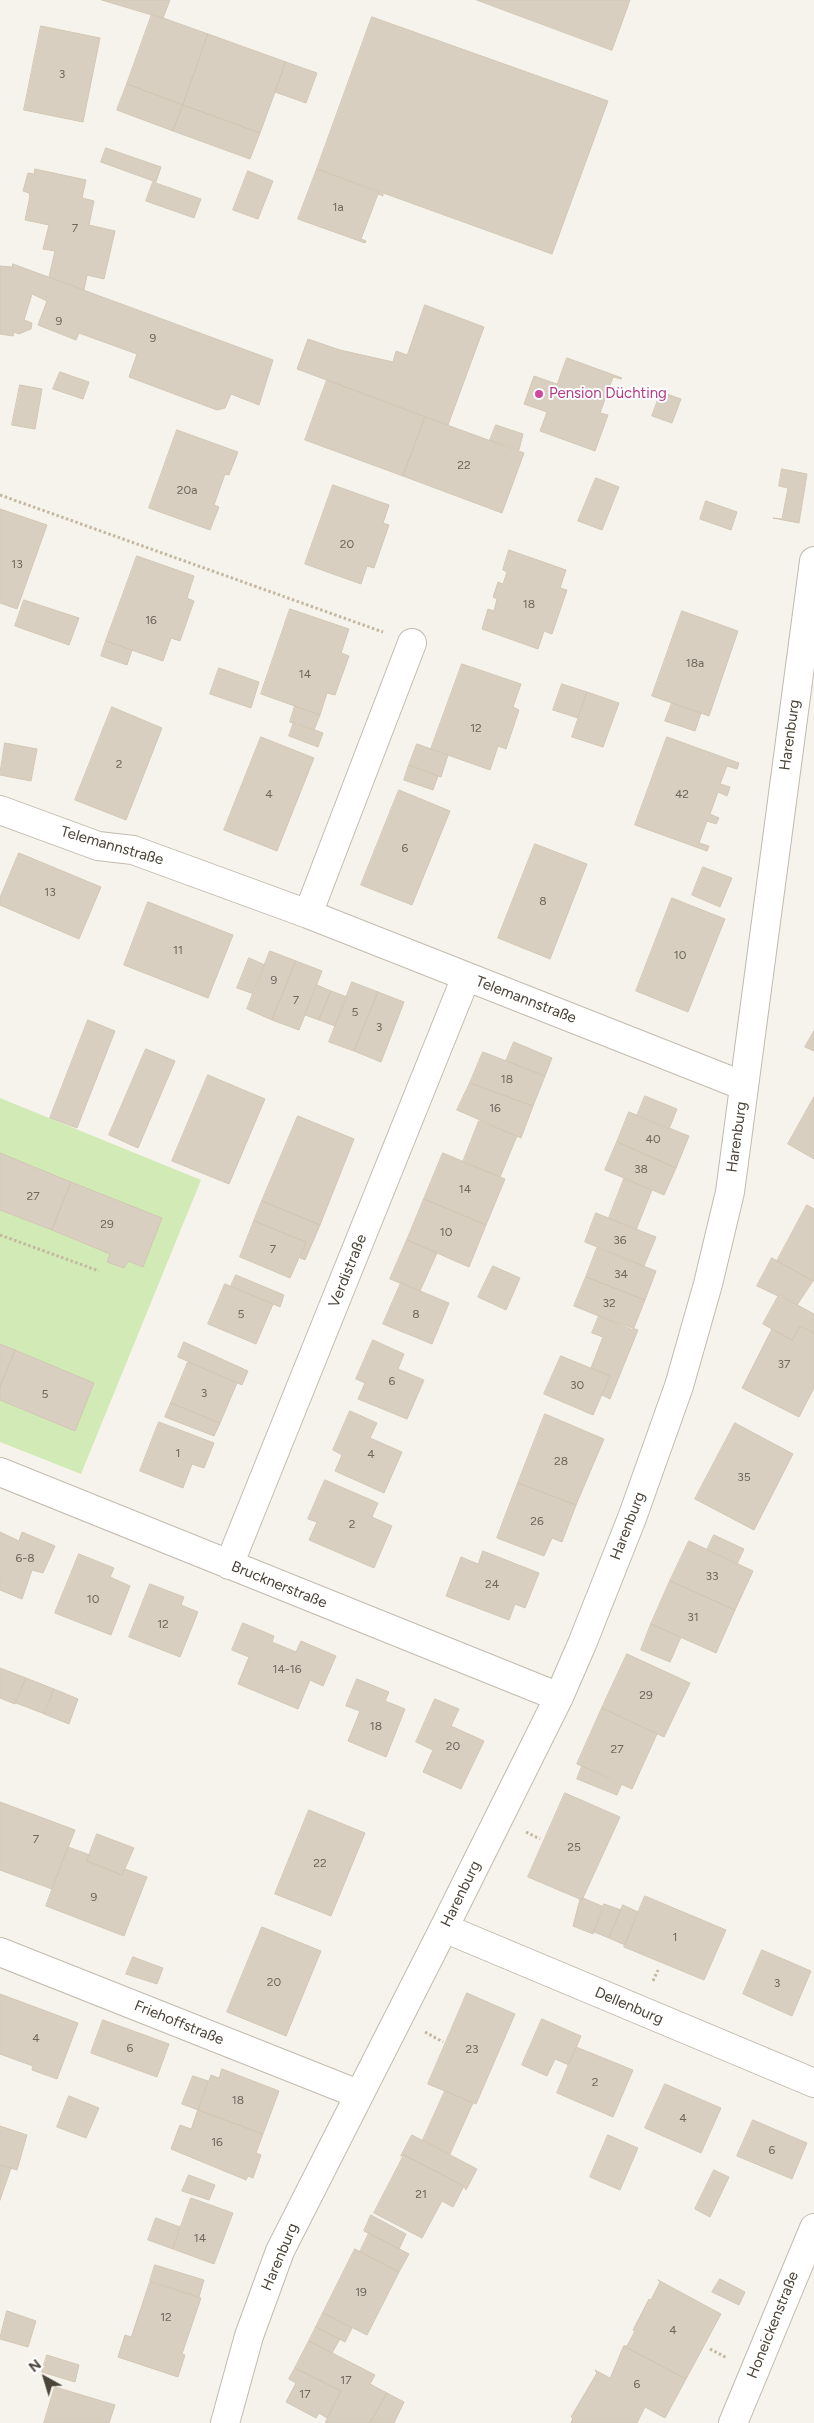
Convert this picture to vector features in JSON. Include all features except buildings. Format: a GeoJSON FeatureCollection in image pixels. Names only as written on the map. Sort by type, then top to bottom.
{"type":"FeatureCollection","features":[{"type":"Feature","properties":{"kind":"street","name":"Harenburg"},"geometry":{"type":"LineString","coordinates":[[225,2423],[249,2336],[280,2251],[559,1697],[632,1518],[679,1386],[708,1284],[730,1192],[814,561]]}},
{"type":"Feature","properties":{"kind":"street"},"geometry":{"type":"LineString","coordinates":[[308,914],[412,642]]}},
{"type":"Feature","properties":{"kind":"street","name":"Telemannstraße"},"geometry":{"type":"LineString","coordinates":[[0,810],[98,846],[133,850],[308,914],[744,1086]]}},
{"type":"Feature","properties":{"kind":"street","name":"Verdistraße"},"geometry":{"type":"LineString","coordinates":[[228,1565],[466,977]]}},
{"type":"Feature","properties":{"kind":"street","name":"Brucknerstraße"},"geometry":{"type":"LineString","coordinates":[[0,1472],[559,1697]]}},
{"type":"Feature","properties":{"kind":"street","name":"Dellenburg"},"geometry":{"type":"LineString","coordinates":[[444,1928],[814,2084]]}},
{"type":"Feature","properties":{"kind":"street","name":"Friehoffstraße"},"geometry":{"type":"LineString","coordinates":[[0,1952],[358,2094]]}},
{"type":"Feature","properties":{"kind":"street","name":"Honeickenstraße"},"geometry":{"type":"LineString","coordinates":[[733,2423],[814,2228]]}},
{"type":"Feature","properties":{"kind":"path"},"geometry":{"type":"LineString","coordinates":[[0,496],[412,642]]}},
{"type":"Feature","properties":{"kind":"path"},"geometry":{"type":"LineString","coordinates":[[0,1235],[100,1271]]}},
{"type":"Feature","properties":{"kind":"green space"},"geometry":{"type":"Polygon","coordinates":[[[0,1098],[201,1180],[81,1474],[0,1442],[0,1098]]]}},
{"type":"Feature","properties":{"kind":"place","name":"Pension Düchting"},"geometry":{"type":"Point","coordinates":[539,394]}}]}
